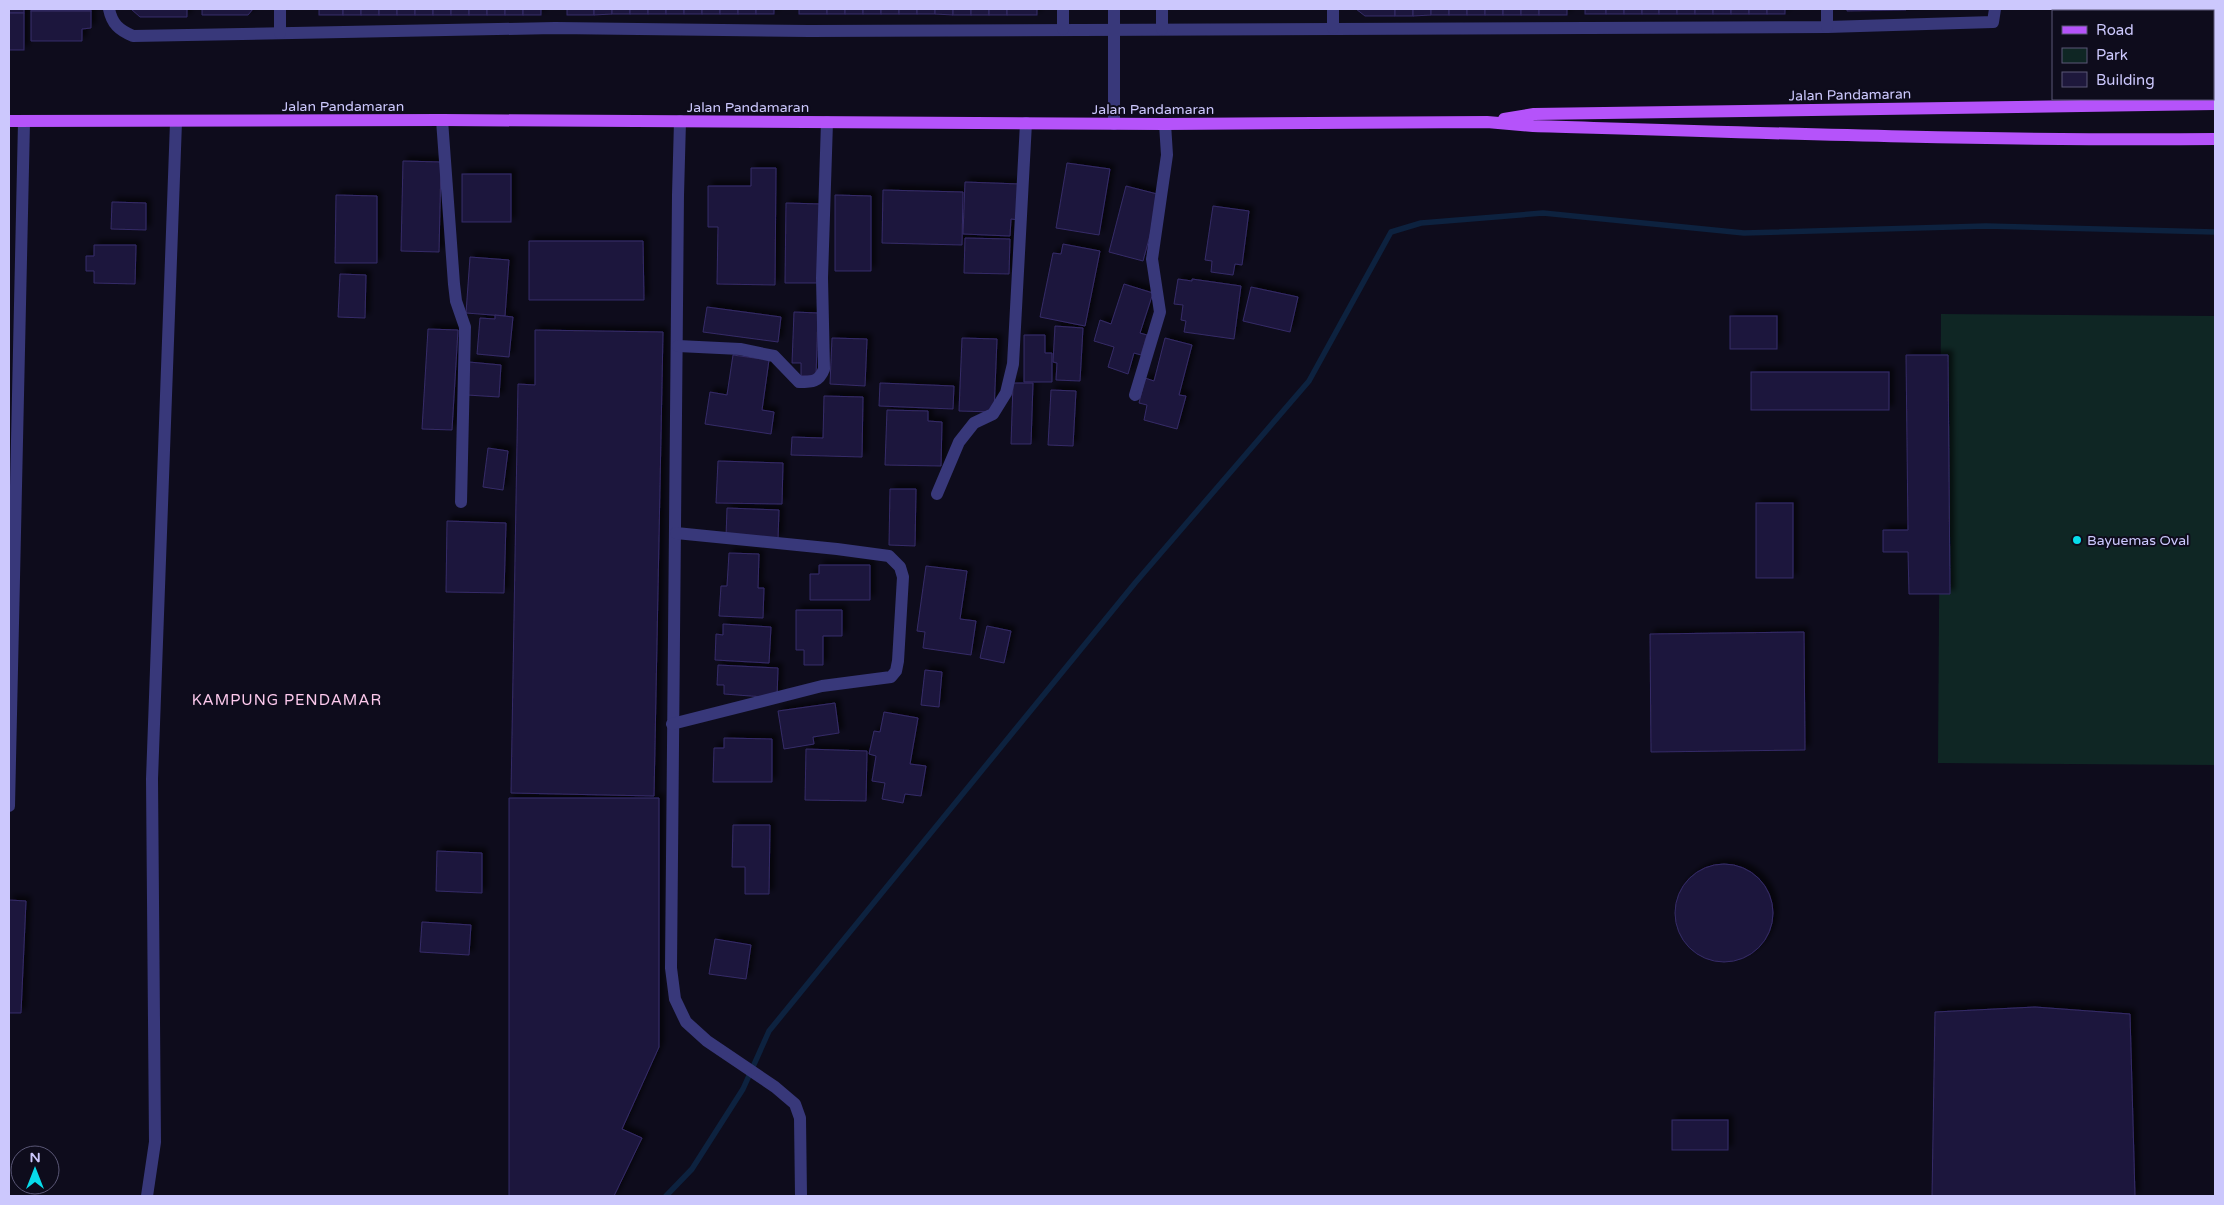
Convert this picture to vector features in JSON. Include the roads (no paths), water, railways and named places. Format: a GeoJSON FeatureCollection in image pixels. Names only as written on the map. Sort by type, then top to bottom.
{"type":"FeatureCollection","features":[{"type":"Feature","properties":{"kind":"main road","name":"Jalan Pandamaran"},"geometry":{"type":"LineString","coordinates":[[1486,122],[1534,114],[2215,104]]}},
{"type":"Feature","properties":{"kind":"main road","name":"Jalan Pandamaran"},"geometry":{"type":"LineString","coordinates":[[9,121],[442,120],[1114,124],[1486,122],[1533,126],[1817,134],[2133,140],[2215,139]]}},
{"type":"Feature","properties":{"kind":"street"},"geometry":{"type":"LineString","coordinates":[[109,9],[110,16],[119,30],[133,36],[556,28],[790,31],[1826,26],[1994,22],[1995,9]]}},
{"type":"Feature","properties":{"kind":"street"},"geometry":{"type":"LineString","coordinates":[[280,9],[280,33]]}},
{"type":"Feature","properties":{"kind":"street"},"geometry":{"type":"LineString","coordinates":[[1063,9],[1063,29]]}},
{"type":"Feature","properties":{"kind":"street"},"geometry":{"type":"LineString","coordinates":[[1114,9],[1114,124]]}},
{"type":"Feature","properties":{"kind":"street"},"geometry":{"type":"LineString","coordinates":[[1162,9],[1162,29]]}},
{"type":"Feature","properties":{"kind":"street"},"geometry":{"type":"LineString","coordinates":[[1333,9],[1333,28]]}},
{"type":"Feature","properties":{"kind":"street"},"geometry":{"type":"LineString","coordinates":[[1826,9],[1826,26]]}},
{"type":"Feature","properties":{"kind":"street"},"geometry":{"type":"LineString","coordinates":[[442,120],[454,284],[456,301],[466,327],[461,502]]}},
{"type":"Feature","properties":{"kind":"street"},"geometry":{"type":"LineString","coordinates":[[680,121],[672,724],[671,968],[675,999],[686,1022],[707,1041],[775,1087],[795,1104],[800,1118],[801,1196]]}},
{"type":"Feature","properties":{"kind":"street"},"geometry":{"type":"LineString","coordinates":[[9,806],[24,122]]}},
{"type":"Feature","properties":{"kind":"street"},"geometry":{"type":"LineString","coordinates":[[146,1196],[155,1142],[152,779],[176,122]]}},
{"type":"Feature","properties":{"kind":"street"},"geometry":{"type":"LineString","coordinates":[[678,346],[740,349],[774,356],[799,382],[813,382],[821,377],[824,369],[822,278],[827,122]]}},
{"type":"Feature","properties":{"kind":"street"},"geometry":{"type":"LineString","coordinates":[[937,494],[959,442],[974,423],[993,414],[1006,393],[1013,364],[1026,123]]}},
{"type":"Feature","properties":{"kind":"street"},"geometry":{"type":"LineString","coordinates":[[1135,395],[1160,312],[1152,259],[1167,155],[1165,124]]}},
{"type":"Feature","properties":{"kind":"street"},"geometry":{"type":"LineString","coordinates":[[672,724],[822,686],[891,677],[896,671],[898,661],[903,577],[900,567],[889,556],[676,533]]}},
{"type":"Feature","properties":{"kind":"waterway"},"geometry":{"type":"LineString","coordinates":[[666,1196],[692,1169],[743,1089],[769,1031],[1135,583],[1309,381],[1391,232],[1421,223],[1543,213],[1744,233],[1986,226],[2215,232]]}},
{"type":"Feature","properties":{"kind":"place","name":"Bayuemas Oval"},"geometry":{"type":"Point","coordinates":[2077,540]}},
{"type":"Feature","properties":{"kind":"district","name":"KAMPUNG PENDAMAR"},"geometry":{"type":"Point","coordinates":[287,700]}}]}
